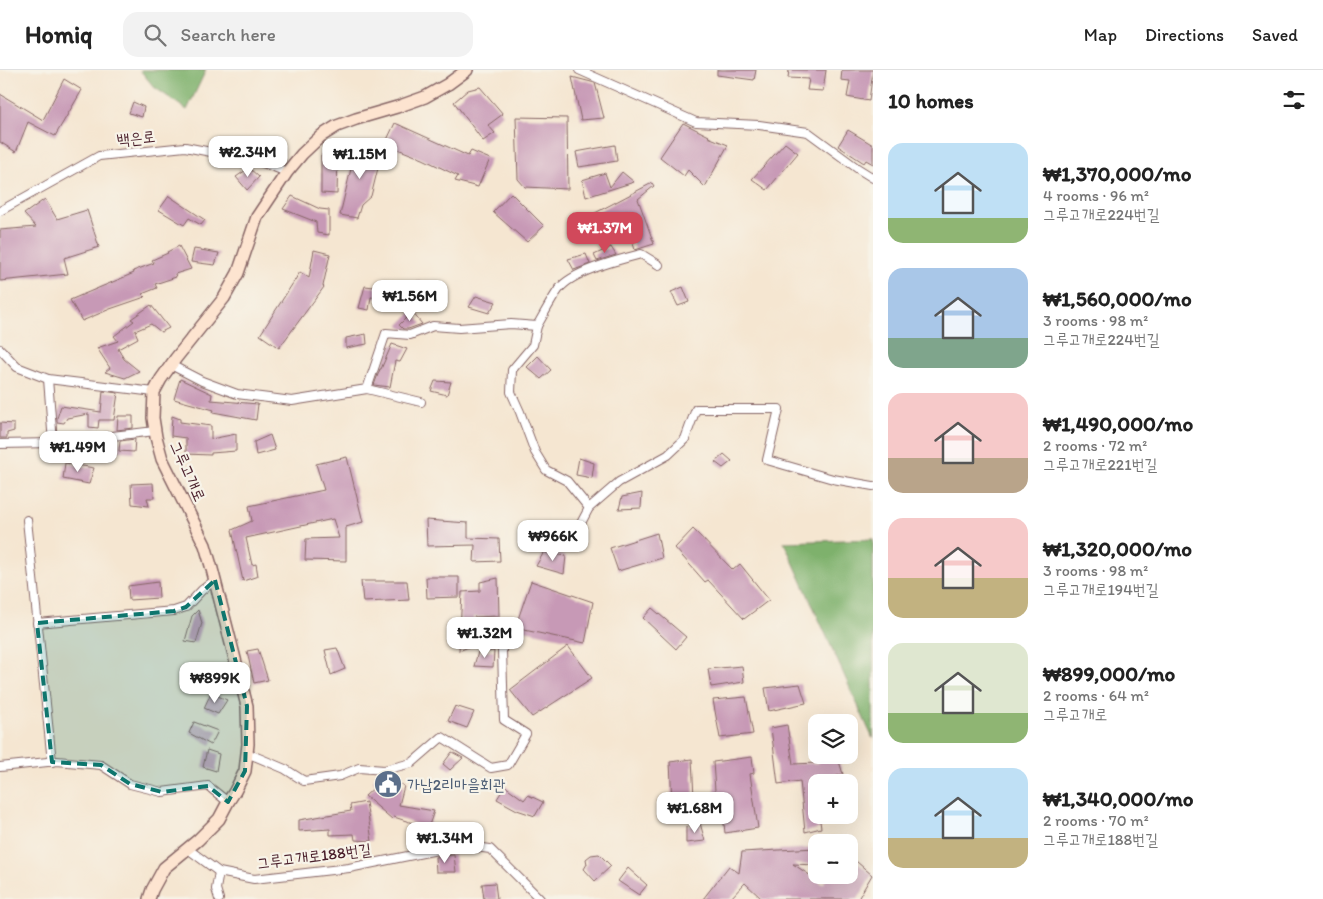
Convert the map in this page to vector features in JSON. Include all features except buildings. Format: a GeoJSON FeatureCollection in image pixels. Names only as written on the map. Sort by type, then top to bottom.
{"type":"FeatureCollection","features":[{"type":"Feature","properties":{"kind":"street"},"geometry":{"type":"LineString","coordinates":[[0,349],[17,368],[48,379],[154,392],[171,365],[224,298],[238,273],[257,217],[287,172],[302,154],[321,136],[337,126],[425,97],[448,84],[467,70]]}},
{"type":"Feature","properties":{"kind":"street"},"geometry":{"type":"LineString","coordinates":[[580,70],[696,122],[759,125],[808,132],[873,178]]}},
{"type":"Feature","properties":{"kind":"street","name":"백은로"},"geometry":{"type":"LineString","coordinates":[[0,211],[99,156],[185,147],[258,161],[287,172]]}},
{"type":"Feature","properties":{"kind":"street"},"geometry":{"type":"LineString","coordinates":[[589,508],[567,482],[546,470],[535,452],[511,392],[512,370],[533,345],[537,326],[560,288],[577,275],[641,254],[659,265]]}},
{"type":"Feature","properties":{"kind":"street"},"geometry":{"type":"LineString","coordinates":[[366,389],[386,333],[410,335],[433,326],[459,328],[511,324],[537,326]]}},
{"type":"Feature","properties":{"kind":"street"},"geometry":{"type":"LineString","coordinates":[[171,365],[202,381],[237,394],[292,401],[366,389],[421,402]]}},
{"type":"Feature","properties":{"kind":"street"},"geometry":{"type":"LineString","coordinates":[[48,379],[53,443]]}},
{"type":"Feature","properties":{"kind":"street","name":"그루고개로"},"geometry":{"type":"LineString","coordinates":[[149,899],[164,868],[188,849],[219,819],[245,771],[248,744],[247,706],[215,580],[205,545],[162,459],[155,431],[154,392]]}},
{"type":"Feature","properties":{"kind":"street"},"geometry":{"type":"LineString","coordinates":[[572,542],[589,508],[619,482],[668,455],[685,440],[696,409],[779,409],[766,460],[833,479],[873,486]]}},
{"type":"Feature","properties":{"kind":"street"},"geometry":{"type":"LineString","coordinates":[[0,444],[53,443],[155,431]]}},
{"type":"Feature","properties":{"kind":"street"},"geometry":{"type":"LineString","coordinates":[[27,520],[52,762]]}},
{"type":"Feature","properties":{"kind":"street"},"geometry":{"type":"LineString","coordinates":[[37,623],[174,611],[186,607],[202,590],[215,580]]}},
{"type":"Feature","properties":{"kind":"street"},"geometry":{"type":"LineString","coordinates":[[247,753],[285,769],[304,781],[340,776],[358,768],[384,770],[412,763],[442,737],[491,768],[508,765],[526,734],[504,720],[502,650]]}},
{"type":"Feature","properties":{"kind":"street"},"geometry":{"type":"LineString","coordinates":[[0,767],[52,762],[102,765],[130,784],[162,792],[208,786],[228,802]]}},
{"type":"Feature","properties":{"kind":"street","name":"그루고개로188번길"},"geometry":{"type":"LineString","coordinates":[[188,849],[219,872],[254,879],[349,868],[462,845],[490,849],[540,899]]}},
{"type":"Feature","properties":{"kind":"street"},"geometry":{"type":"LineString","coordinates":[[219,872],[216,889],[220,899]]}},
{"type":"Feature","properties":{"kind":"highlighted area"},"geometry":{"type":"Polygon","coordinates":[[[215,580],[247,706],[245,771],[228,802],[208,786],[162,792],[130,784],[101,765],[52,762],[37,623],[174,611],[186,607],[215,580]]]}},
{"type":"Feature","properties":{"kind":"green space"},"geometry":{"type":"Polygon","coordinates":[[[140,70],[206,70],[187,110],[154,87],[140,70]]]}},
{"type":"Feature","properties":{"kind":"green space"},"geometry":{"type":"Polygon","coordinates":[[[873,539],[873,739],[784,542],[873,539]]]}},
{"type":"Feature","properties":{"kind":"place","name":"가납2리마을회관"},"geometry":{"type":"Point","coordinates":[388,784]}}]}
